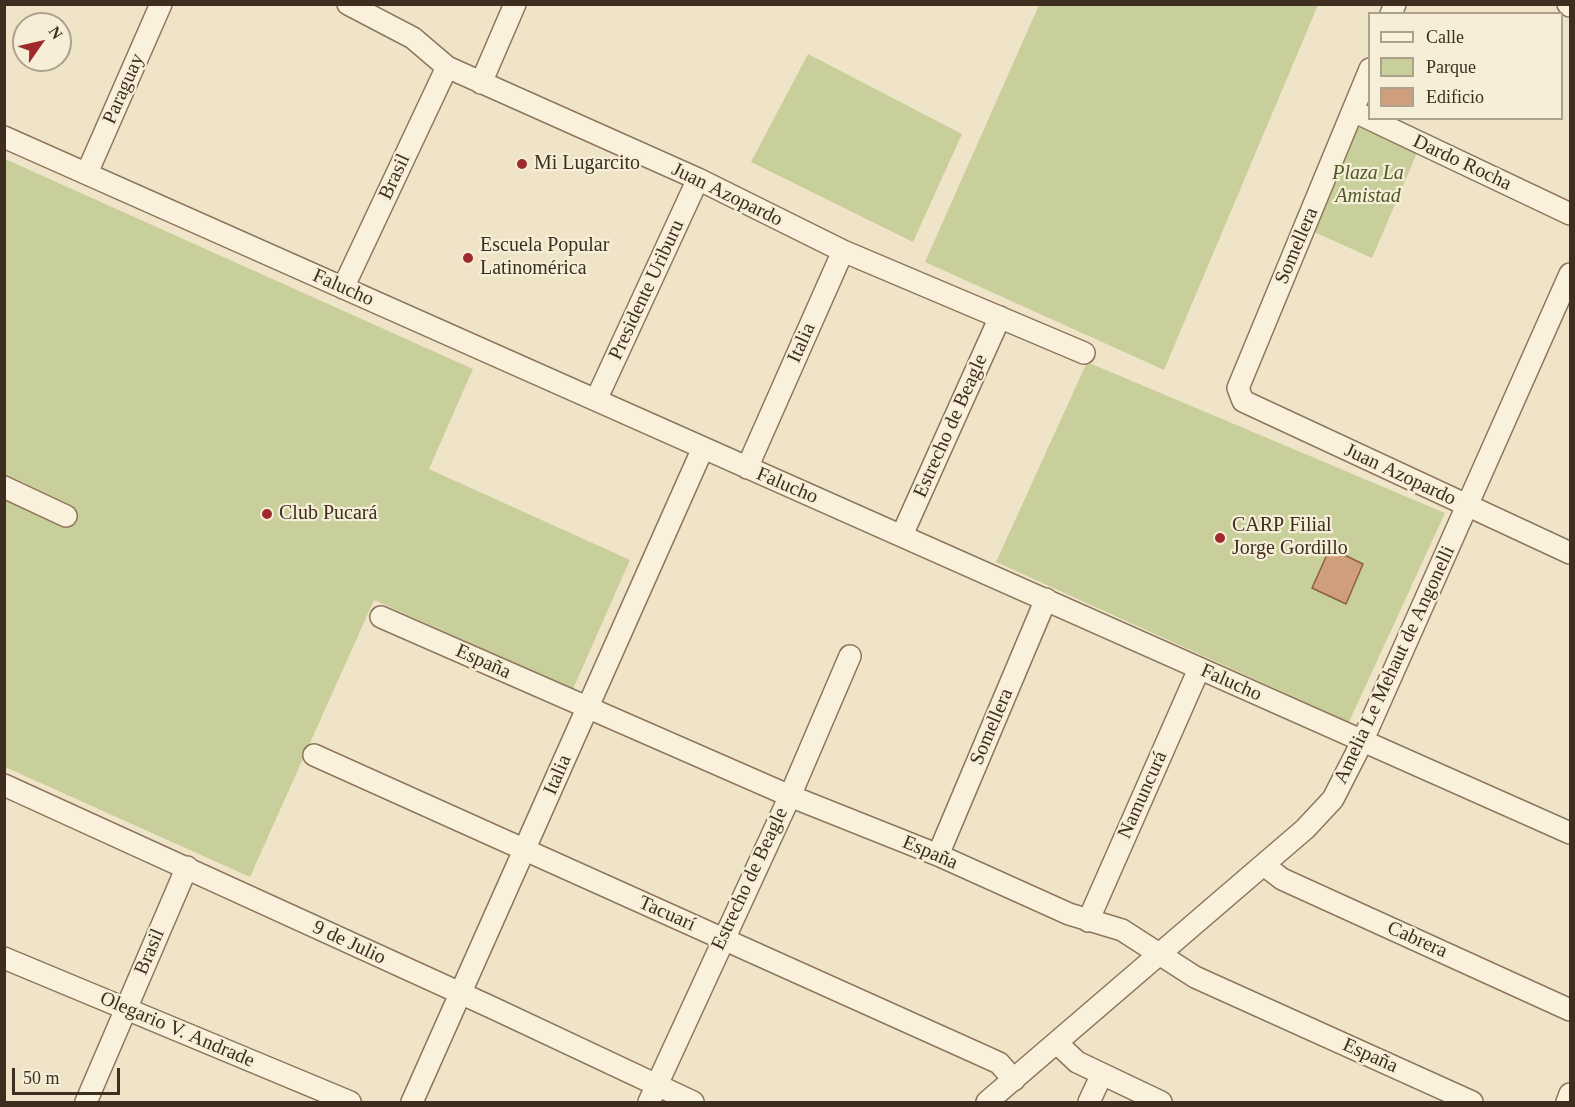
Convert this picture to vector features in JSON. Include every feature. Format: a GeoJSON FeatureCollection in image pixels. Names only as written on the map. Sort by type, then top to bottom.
{"type":"FeatureCollection","features":[{"type":"Feature","properties":{"kind":"street","name":"Paraguay"},"geometry":{"type":"LineString","coordinates":[[87,173],[161,4]]}},
{"type":"Feature","properties":{"kind":"street","name":"Juan Azopardo"},"geometry":{"type":"LineString","coordinates":[[348,4],[413,38],[447,67],[698,179],[843,251],[1084,353]]}},
{"type":"Feature","properties":{"kind":"street"},"geometry":{"type":"LineString","coordinates":[[481,83],[515,4]]}},
{"type":"Feature","properties":{"kind":"street","name":"Brasil"},"geometry":{"type":"LineString","coordinates":[[343,288],[447,67]]}},
{"type":"Feature","properties":{"kind":"street","name":"Somellera"},"geometry":{"type":"LineString","coordinates":[[1238,388],[1368,74]]}},
{"type":"Feature","properties":{"kind":"street","name":"Dardo Rocha"},"geometry":{"type":"LineString","coordinates":[[1353,111],[1368,118]]}},
{"type":"Feature","properties":{"kind":"street","name":"Dardo Rocha"},"geometry":{"type":"LineString","coordinates":[[1372,120],[1570,214]]}},
{"type":"Feature","properties":{"kind":"street","name":"Falucho"},"geometry":{"type":"LineString","coordinates":[[4,137],[1570,833]]}},
{"type":"Feature","properties":{"kind":"street","name":"Presidente Uriburu"},"geometry":{"type":"LineString","coordinates":[[596,400],[698,179]]}},
{"type":"Feature","properties":{"kind":"street","name":"Italia"},"geometry":{"type":"LineString","coordinates":[[747,468],[843,251]]}},
{"type":"Feature","properties":{"kind":"street","name":"Amelia Le Mehaut de Angonelli"},"geometry":{"type":"LineString","coordinates":[[987,1102],[1265,866],[1333,799],[1362,742],[1570,277]]}},
{"type":"Feature","properties":{"kind":"street","name":"Estrecho de Beagle"},"geometry":{"type":"LineString","coordinates":[[902,535],[1000,316]]}},
{"type":"Feature","properties":{"kind":"street","name":"Juan Azopardo"},"geometry":{"type":"LineString","coordinates":[[1238,388],[1243,401],[1570,553]]}},
{"type":"Feature","properties":{"kind":"street","name":"Italia"},"geometry":{"type":"LineString","coordinates":[[412,1102],[703,448]]}},
{"type":"Feature","properties":{"kind":"street"},"geometry":{"type":"LineString","coordinates":[[4,486],[66,516]]}},
{"type":"Feature","properties":{"kind":"street","name":"Somellera"},"geometry":{"type":"LineString","coordinates":[[938,855],[1046,599]]}},
{"type":"Feature","properties":{"kind":"street","name":"España"},"geometry":{"type":"LineString","coordinates":[[381,617],[790,796],[938,855],[1088,921],[1122,930],[1195,977],[1472,1102]]}},
{"type":"Feature","properties":{"kind":"street","name":"Estrecho de Beagle"},"geometry":{"type":"LineString","coordinates":[[652,1094],[722,938],[790,796],[850,656]]}},
{"type":"Feature","properties":{"kind":"street","name":"Namuncurá"},"geometry":{"type":"LineString","coordinates":[[1088,921],[1198,669]]}},
{"type":"Feature","properties":{"kind":"street","name":"Tacuarí"},"geometry":{"type":"LineString","coordinates":[[314,755],[999,1063],[1014,1080]]}},
{"type":"Feature","properties":{"kind":"street","name":"9 de Julio"},"geometry":{"type":"LineString","coordinates":[[4,785],[460,994],[652,1094],[693,1102]]}},
{"type":"Feature","properties":{"kind":"street","name":"Cabrera"},"geometry":{"type":"LineString","coordinates":[[1265,866],[1281,879],[1570,1010]]}},
{"type":"Feature","properties":{"kind":"street","name":"Brasil"},"geometry":{"type":"LineString","coordinates":[[86,1102],[187,867]]}},
{"type":"Feature","properties":{"kind":"street","name":"Olegario V. Andrade"},"geometry":{"type":"LineString","coordinates":[[4,958],[126,1008],[324,1097],[350,1102]]}},
{"type":"Feature","properties":{"kind":"street"},"geometry":{"type":"LineString","coordinates":[[1058,1044],[1077,1062],[1101,1076],[1161,1102]]}},
{"type":"Feature","properties":{"kind":"street"},"geometry":{"type":"LineString","coordinates":[[1089,1102],[1101,1076]]}},
{"type":"Feature","properties":{"kind":"street"},"geometry":{"type":"LineString","coordinates":[[1567,1102],[1570,1094]]}},
{"type":"Feature","properties":{"kind":"green space"},"geometry":{"type":"Polygon","coordinates":[[[1039,5],[1318,5],[1164,370],[925,262],[1039,5]]]}},
{"type":"Feature","properties":{"kind":"green space"},"geometry":{"type":"Polygon","coordinates":[[[808,54],[962,134],[913,242],[751,162],[808,54]]]}},
{"type":"Feature","properties":{"kind":"green space","name":"Plaza La Amistad"},"geometry":{"type":"Polygon","coordinates":[[[1358,127],[1417,153],[1372,258],[1312,231],[1358,127]]]}},
{"type":"Feature","properties":{"kind":"green space","name":"Club Pucará"},"geometry":{"type":"Polygon","coordinates":[[[5,159],[473,369],[429,469],[630,560],[573,689],[374,600],[250,877],[5,767],[5,159]]]}},
{"type":"Feature","properties":{"kind":"green space","name":"CARP Filial Jorge Gordillo"},"geometry":{"type":"Polygon","coordinates":[[[1087,362],[1445,513],[1349,722],[996,562],[1087,362]]]}},
{"type":"Feature","properties":{"kind":"building"},"geometry":{"type":"Polygon","coordinates":[[[1330,548],[1363,564],[1346,604],[1312,588],[1330,548]]]}},
{"type":"Feature","properties":{"kind":"place","name":"Mi Lugarcito"},"geometry":{"type":"Point","coordinates":[522,164]}},
{"type":"Feature","properties":{"kind":"place","name":"Escuela Popular Latinomérica"},"geometry":{"type":"Point","coordinates":[468,258]}},
{"type":"Feature","properties":{"kind":"place","name":"Club Pucará"},"geometry":{"type":"Point","coordinates":[267,514]}},
{"type":"Feature","properties":{"kind":"place","name":"CARP Filial Jorge Gordillo"},"geometry":{"type":"Point","coordinates":[1220,538]}}]}
